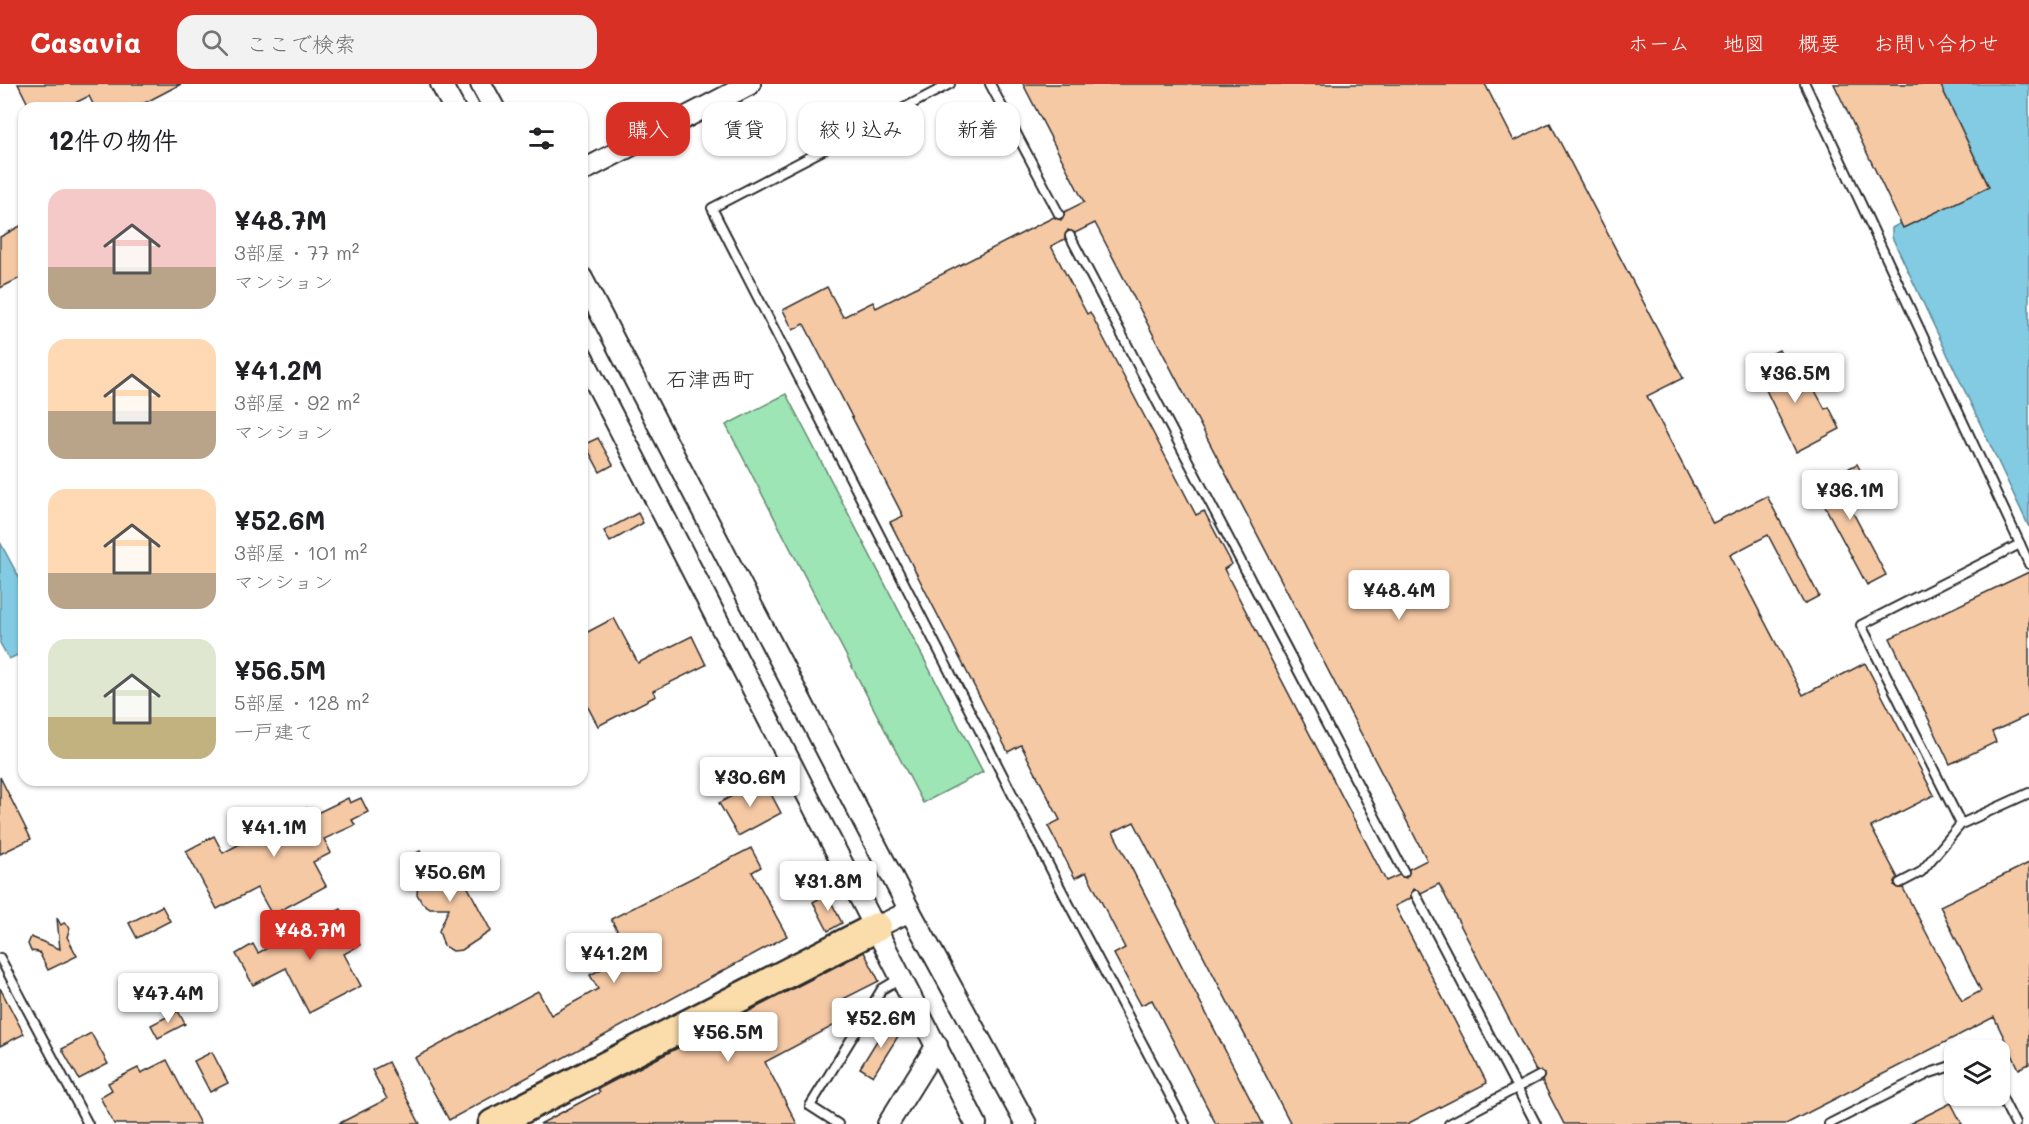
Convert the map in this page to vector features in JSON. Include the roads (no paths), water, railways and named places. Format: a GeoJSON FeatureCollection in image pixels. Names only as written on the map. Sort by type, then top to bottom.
{"type":"FeatureCollection","features":[{"type":"Feature","properties":{"kind":"highway"},"geometry":{"type":"LineString","coordinates":[[493,1124],[876,927]]}},
{"type":"Feature","properties":{"kind":"street"},"geometry":{"type":"LineString","coordinates":[[441,84],[451,102]]}},
{"type":"Feature","properties":{"kind":"street"},"geometry":{"type":"LineString","coordinates":[[481,84],[491,102]]}},
{"type":"Feature","properties":{"kind":"street"},"geometry":{"type":"LineString","coordinates":[[588,168],[750,84]]}},
{"type":"Feature","properties":{"kind":"street"},"geometry":{"type":"LineString","coordinates":[[588,290],[910,910],[1026,1124]]}},
{"type":"Feature","properties":{"kind":"street"},"geometry":{"type":"LineString","coordinates":[[588,368],[976,1124]]}},
{"type":"Feature","properties":{"kind":"street"},"geometry":{"type":"LineString","coordinates":[[876,927],[910,910]]}},
{"type":"Feature","properties":{"kind":"street"},"geometry":{"type":"LineString","coordinates":[[888,1124],[937,1045]]}},
{"type":"Feature","properties":{"kind":"street"},"geometry":{"type":"LineString","coordinates":[[984,1047],[1036,1124]]}},
{"type":"Feature","properties":{"kind":"lane"},"geometry":{"type":"LineString","coordinates":[[950,84],[712,208],[1056,880],[1185,1124]]}},
{"type":"Feature","properties":{"kind":"lane"},"geometry":{"type":"LineString","coordinates":[[990,84],[1059,214]]}},
{"type":"Feature","properties":{"kind":"lane"},"geometry":{"type":"LineString","coordinates":[[1805,84],[2029,564]]}},
{"type":"Feature","properties":{"kind":"lane"},"geometry":{"type":"LineString","coordinates":[[1070,236],[1404,872]]}},
{"type":"Feature","properties":{"kind":"lane"},"geometry":{"type":"LineString","coordinates":[[1961,824],[1861,625],[2020,544]]}},
{"type":"Feature","properties":{"kind":"lane"},"geometry":{"type":"LineString","coordinates":[[1900,883],[1921,872],[1961,824],[2029,793]]}},
{"type":"Feature","properties":{"kind":"lane"},"geometry":{"type":"LineString","coordinates":[[1416,895],[1536,1124]]}},
{"type":"Feature","properties":{"kind":"lane"},"geometry":{"type":"LineString","coordinates":[[0,958],[88,1124]]}},
{"type":"Feature","properties":{"kind":"lane"},"geometry":{"type":"LineString","coordinates":[[838,1124],[810,1106],[882,989],[903,978]]}},
{"type":"Feature","properties":{"kind":"lane"},"geometry":{"type":"LineString","coordinates":[[1828,1124],[1930,1073],[1944,1068]]}},
{"type":"Feature","properties":{"kind":"lane"},"geometry":{"type":"LineString","coordinates":[[1449,1124],[1539,1076]]}},
{"type":"Feature","properties":{"kind":"lane"},"geometry":{"type":"LineString","coordinates":[[2006,1106],[2015,1124]]}},
{"type":"Feature","properties":{"kind":"water"},"geometry":{"type":"Polygon","coordinates":[[[1878,84],[2029,84],[2029,527],[1892,237],[1892,228],[1937,203],[1878,84]]]}},
{"type":"Feature","properties":{"kind":"water"},"geometry":{"type":"Polygon","coordinates":[[[0,542],[18,576],[18,655],[9,659],[0,643],[0,542]]]}},
{"type":"Feature","properties":{"kind":"district","name":"石津西町"},"geometry":{"type":"Point","coordinates":[710,378]}}]}
